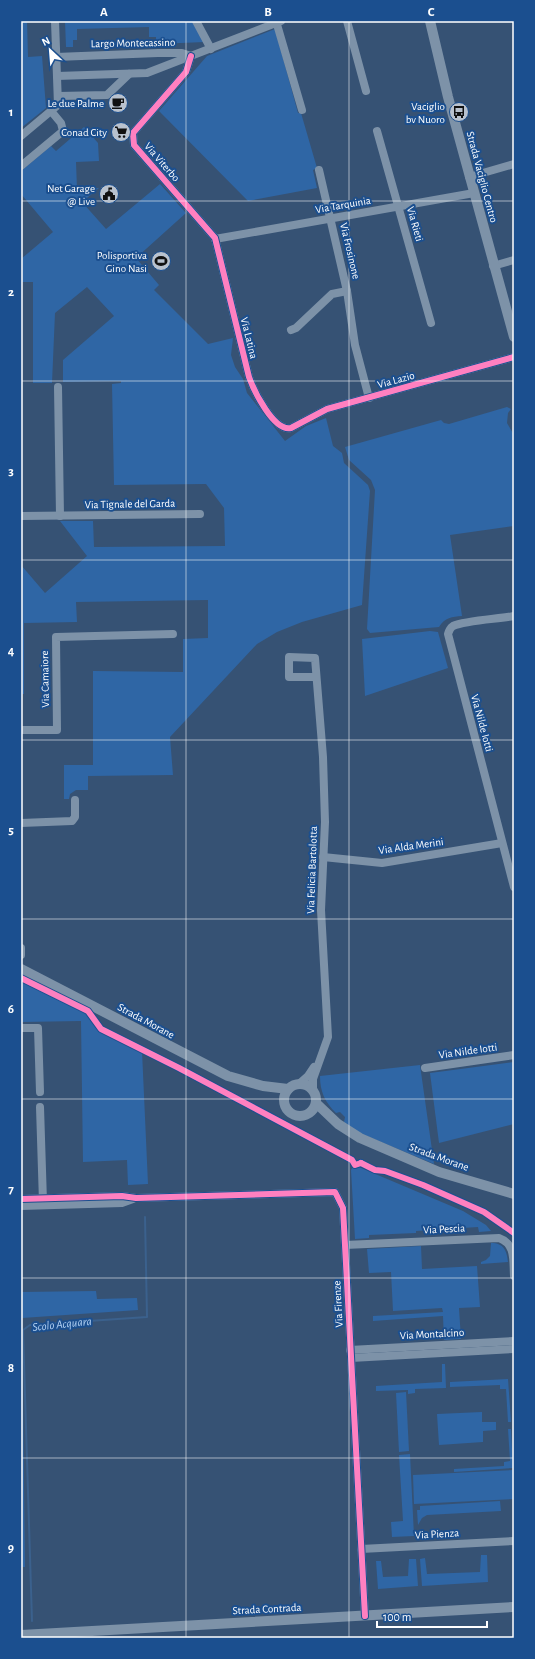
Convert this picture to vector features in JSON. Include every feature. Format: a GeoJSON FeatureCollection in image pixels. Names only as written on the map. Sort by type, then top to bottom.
{"type":"FeatureCollection","features":[{"type":"Feature","properties":{"kind":"street"},"geometry":{"type":"LineString","coordinates":[[21,136],[58,105],[55,21]]}},
{"type":"Feature","properties":{"kind":"street"},"geometry":{"type":"LineString","coordinates":[[196,21],[211,49]]}},
{"type":"Feature","properties":{"kind":"street"},"geometry":{"type":"LineString","coordinates":[[347,21],[366,91]]}},
{"type":"Feature","properties":{"kind":"street","name":"Strada Vaciglio Centro"},"geometry":{"type":"LineString","coordinates":[[430,21],[469,177],[514,337]]}},
{"type":"Feature","properties":{"kind":"street"},"geometry":{"type":"LineString","coordinates":[[191,56],[278,22],[302,110]]}},
{"type":"Feature","properties":{"kind":"street","name":"Largo Montecassino"},"geometry":{"type":"LineString","coordinates":[[56,57],[158,53],[182,53],[191,56]]}},
{"type":"Feature","properties":{"kind":"street","name":"Largo Montecassino"},"geometry":{"type":"LineString","coordinates":[[57,76],[147,73],[184,60],[191,56]]}},
{"type":"Feature","properties":{"kind":"street","name":"Via Viterbo"},"geometry":{"type":"LineString","coordinates":[[191,56],[186,72],[133,133],[134,145],[215,240]]}},
{"type":"Feature","properties":{"kind":"street"},"geometry":{"type":"LineString","coordinates":[[58,96],[107,95],[128,74]]}},
{"type":"Feature","properties":{"kind":"street"},"geometry":{"type":"LineString","coordinates":[[21,166],[63,131],[61,123],[51,111]]}},
{"type":"Feature","properties":{"kind":"street","name":"Via Rieti"},"geometry":{"type":"LineString","coordinates":[[377,131],[431,323]]}},
{"type":"Feature","properties":{"kind":"street"},"geometry":{"type":"LineString","coordinates":[[469,177],[514,164]]}},
{"type":"Feature","properties":{"kind":"street","name":"Via Frosinone"},"geometry":{"type":"LineString","coordinates":[[319,170],[347,291],[355,345],[369,398]]}},
{"type":"Feature","properties":{"kind":"street","name":"Via Tarquinia"},"geometry":{"type":"LineString","coordinates":[[215,240],[474,193]]}},
{"type":"Feature","properties":{"kind":"street","name":"Via Latina"},"geometry":{"type":"LineString","coordinates":[[215,240],[251,384],[256,397],[279,426],[286,429]]}},
{"type":"Feature","properties":{"kind":"street"},"geometry":{"type":"LineString","coordinates":[[493,266],[514,260]]}},
{"type":"Feature","properties":{"kind":"street","name":"Via Frosinone"},"geometry":{"type":"LineString","coordinates":[[291,330],[296,328],[332,294],[347,291]]}},
{"type":"Feature","properties":{"kind":"street","name":"Via Lazio"},"geometry":{"type":"LineString","coordinates":[[286,429],[327,409],[514,358]]}},
{"type":"Feature","properties":{"kind":"street"},"geometry":{"type":"LineString","coordinates":[[58,387],[60,516]]}},
{"type":"Feature","properties":{"kind":"street","name":"Via Tignale del Garda"},"geometry":{"type":"LineString","coordinates":[[21,516],[200,514]]}},
{"type":"Feature","properties":{"kind":"street","name":"Via Nilde Iotti"},"geometry":{"type":"LineString","coordinates":[[514,616],[454,626],[449,630],[448,634],[514,888]]}},
{"type":"Feature","properties":{"kind":"street","name":"Via Camaiore"},"geometry":{"type":"LineString","coordinates":[[21,730],[57,730],[56,637],[173,634]]}},
{"type":"Feature","properties":{"kind":"street","name":"Via Felicia Bartolotta"},"geometry":{"type":"LineString","coordinates":[[313,1089],[313,1079],[328,1037],[321,910],[325,824],[323,757],[316,677]]}},
{"type":"Feature","properties":{"kind":"street"},"geometry":{"type":"LineString","coordinates":[[21,823],[72,821],[75,817],[75,800]]}},
{"type":"Feature","properties":{"kind":"street","name":"Via Alda Merini"},"geometry":{"type":"LineString","coordinates":[[323,857],[382,863],[502,843]]}},
{"type":"Feature","properties":{"kind":"street"},"geometry":{"type":"LineString","coordinates":[[21,948],[21,955]]}},
{"type":"Feature","properties":{"kind":"street","name":"Strada Morane"},"geometry":{"type":"LineString","coordinates":[[21,969],[228,1076],[263,1086],[288,1089]]}},
{"type":"Feature","properties":{"kind":"street"},"geometry":{"type":"LineString","coordinates":[[21,1028],[38,1028],[40,1092]]}},
{"type":"Feature","properties":{"kind":"street","name":"Via Nilde Iotti"},"geometry":{"type":"LineString","coordinates":[[425,1068],[514,1055]]}},
{"type":"Feature","properties":{"kind":"street","name":"Via Felicia Bartolotta"},"geometry":{"type":"LineString","coordinates":[[299,1084],[308,1076],[318,1062]]}},
{"type":"Feature","properties":{"kind":"street"},"geometry":{"type":"LineString","coordinates":[[299,1084],[309,1086],[313,1089],[317,1099],[317,1104],[311,1113],[300,1117],[294,1116],[286,1109],[284,1099],[288,1089],[299,1084]]}},
{"type":"Feature","properties":{"kind":"street","name":"Strada Morane"},"geometry":{"type":"LineString","coordinates":[[263,1086],[284,1099]]}},
{"type":"Feature","properties":{"kind":"street","name":"Strada Morane"},"geometry":{"type":"LineString","coordinates":[[317,1104],[338,1124]]}},
{"type":"Feature","properties":{"kind":"street"},"geometry":{"type":"LineString","coordinates":[[40,1107],[43,1202]]}},
{"type":"Feature","properties":{"kind":"street","name":"Strada Morane"},"geometry":{"type":"LineString","coordinates":[[311,1113],[338,1124],[360,1138],[439,1172],[491,1186],[514,1194]]}},
{"type":"Feature","properties":{"kind":"street","name":"Strada Morane"},"geometry":{"type":"LineString","coordinates":[[491,1186],[514,1188]]}},
{"type":"Feature","properties":{"kind":"street","name":"Via Firenze"},"geometry":{"type":"LineString","coordinates":[[21,1206],[43,1202],[122,1196],[136,1198],[335,1192],[343,1208],[365,1616]]}},
{"type":"Feature","properties":{"kind":"street","name":"Via Firenze"},"geometry":{"type":"LineString","coordinates":[[21,1199],[43,1202]]}},
{"type":"Feature","properties":{"kind":"street","name":"Via Pescia"},"geometry":{"type":"LineString","coordinates":[[345,1245],[499,1238],[510,1245],[513,1251],[514,1276]]}},
{"type":"Feature","properties":{"kind":"street","name":"Via Montalcino"},"geometry":{"type":"LineString","coordinates":[[350,1354],[514,1341]]}},
{"type":"Feature","properties":{"kind":"street","name":"Via Montalcino"},"geometry":{"type":"LineString","coordinates":[[350,1354],[514,1349]]}},
{"type":"Feature","properties":{"kind":"street","name":"Via Pienza"},"geometry":{"type":"LineString","coordinates":[[361,1549],[514,1541]]}},
{"type":"Feature","properties":{"kind":"street","name":"Strada Contrada"},"geometry":{"type":"LineString","coordinates":[[21,1635],[514,1607]]}},
{"type":"Feature","properties":{"kind":"shaded area"},"geometry":{"type":"Polygon","coordinates":[[[21,21],[27,21],[28,57],[42,56],[46,108],[21,128],[21,21]]]}},
{"type":"Feature","properties":{"kind":"shaded area"},"geometry":{"type":"Polygon","coordinates":[[[65,21],[193,21],[205,42],[156,44],[156,37],[149,37],[149,27],[77,29],[77,40],[73,40],[73,47],[66,47],[65,21]]]}},
{"type":"Feature","properties":{"kind":"shaded area"},"geometry":{"type":"Polygon","coordinates":[[[275,29],[298,113],[301,113],[317,168],[313,170],[317,188],[248,201],[159,111],[207,56],[275,29]]]}},
{"type":"Feature","properties":{"kind":"shaded area"},"geometry":{"type":"Polygon","coordinates":[[[84,127],[98,143],[99,161],[76,162],[77,189],[99,188],[82,202],[106,229],[160,184],[186,213],[136,258],[159,285],[154,290],[208,344],[233,338],[231,355],[235,367],[243,379],[247,393],[285,441],[306,426],[326,418],[333,446],[342,453],[344,463],[368,485],[370,491],[362,605],[302,622],[277,632],[257,644],[170,737],[173,775],[88,776],[88,790],[76,790],[70,794],[69,799],[64,799],[64,765],[93,765],[93,671],[183,672],[183,639],[208,638],[208,600],[76,602],[77,622],[24,623],[24,694],[21,694],[21,565],[45,593],[87,556],[60,521],[93,521],[94,547],[225,546],[224,508],[206,484],[114,485],[112,384],[121,383],[121,381],[63,382],[63,360],[114,316],[87,287],[55,313],[52,383],[33,383],[33,282],[21,282],[21,259],[53,232],[21,194],[21,171],[51,146],[56,151],[84,127]]]}},
{"type":"Feature","properties":{"kind":"shaded area"},"geometry":{"type":"Polygon","coordinates":[[[507,407],[511,409],[508,413],[507,423],[514,435],[514,526],[450,535],[462,616],[446,619],[439,627],[370,633],[367,629],[375,490],[371,480],[349,460],[345,447],[441,420],[444,423],[449,424],[507,407]]]}},
{"type":"Feature","properties":{"kind":"shaded area"},"geometry":{"type":"Polygon","coordinates":[[[430,631],[438,632],[448,668],[365,696],[362,639],[430,631]]]}},
{"type":"Feature","properties":{"kind":"shaded area"},"geometry":{"type":"Polygon","coordinates":[[[21,980],[93,1015],[106,1033],[142,1051],[148,1184],[128,1185],[127,1160],[83,1162],[81,1021],[21,1022],[21,980]]]}},
{"type":"Feature","properties":{"kind":"shaded area"},"geometry":{"type":"Polygon","coordinates":[[[514,1062],[514,1124],[439,1143],[430,1073],[514,1062]]]}},
{"type":"Feature","properties":{"kind":"shaded area"},"geometry":{"type":"Polygon","coordinates":[[[420,1065],[434,1164],[357,1132],[344,1122],[345,1117],[340,1112],[336,1113],[329,1105],[321,1087],[320,1076],[420,1065]]]}},
{"type":"Feature","properties":{"kind":"shaded area"},"geometry":{"type":"Polygon","coordinates":[[[354,1165],[463,1211],[486,1225],[491,1231],[479,1232],[478,1227],[416,1231],[416,1233],[369,1235],[369,1238],[355,1239],[351,1170],[354,1165]]]}},
{"type":"Feature","properties":{"kind":"shaded area"},"geometry":{"type":"Polygon","coordinates":[[[491,1243],[499,1244],[504,1248],[507,1254],[508,1262],[481,1264],[481,1262],[490,1256],[491,1243]]]}},
{"type":"Feature","properties":{"kind":"shaded area"},"geometry":{"type":"Polygon","coordinates":[[[421,1246],[422,1269],[477,1266],[480,1307],[459,1308],[461,1339],[444,1340],[443,1316],[373,1321],[373,1316],[443,1312],[442,1308],[393,1311],[391,1272],[369,1273],[367,1249],[421,1246]]]}},
{"type":"Feature","properties":{"kind":"shaded area"},"geometry":{"type":"Polygon","coordinates":[[[96,1291],[97,1299],[137,1298],[138,1310],[22,1318],[25,1567],[21,1567],[21,1292],[96,1291]]]}},
{"type":"Feature","properties":{"kind":"shaded area"},"geometry":{"type":"Polygon","coordinates":[[[442,1364],[445,1364],[446,1388],[415,1389],[415,1393],[408,1394],[408,1390],[376,1391],[376,1386],[442,1382],[442,1364]]]}},
{"type":"Feature","properties":{"kind":"shaded area"},"geometry":{"type":"Polygon","coordinates":[[[508,1379],[511,1422],[508,1422],[506,1389],[500,1389],[500,1385],[450,1387],[450,1382],[508,1379]]]}},
{"type":"Feature","properties":{"kind":"shaded area"},"geometry":{"type":"Polygon","coordinates":[[[406,1392],[409,1451],[399,1452],[396,1393],[406,1392]]]}},
{"type":"Feature","properties":{"kind":"shaded area"},"geometry":{"type":"Polygon","coordinates":[[[482,1412],[482,1422],[496,1422],[496,1430],[483,1431],[483,1442],[439,1445],[437,1414],[482,1412]]]}},
{"type":"Feature","properties":{"kind":"shaded area"},"geometry":{"type":"Polygon","coordinates":[[[508,1429],[511,1429],[513,1468],[454,1472],[454,1469],[504,1466],[504,1462],[510,1461],[508,1429]]]}},
{"type":"Feature","properties":{"kind":"shaded area"},"geometry":{"type":"Polygon","coordinates":[[[410,1454],[414,1536],[392,1537],[391,1522],[403,1521],[399,1455],[410,1454]]]}},
{"type":"Feature","properties":{"kind":"shaded area"},"geometry":{"type":"Polygon","coordinates":[[[513,1470],[514,1499],[414,1504],[413,1475],[513,1470]]]}},
{"type":"Feature","properties":{"kind":"shaded area"},"geometry":{"type":"Polygon","coordinates":[[[500,1501],[501,1511],[427,1515],[422,1518],[418,1525],[417,1510],[420,1510],[420,1506],[500,1501]]]}},
{"type":"Feature","properties":{"kind":"shaded area"},"geometry":{"type":"Polygon","coordinates":[[[481,1555],[487,1555],[488,1582],[422,1586],[420,1559],[425,1558],[427,1574],[480,1572],[481,1555]]]}},
{"type":"Feature","properties":{"kind":"shaded area"},"geometry":{"type":"Polygon","coordinates":[[[409,1559],[416,1559],[418,1586],[378,1589],[376,1561],[381,1561],[383,1577],[408,1576],[409,1559]]]}},
{"type":"Feature","properties":{"kind":"waterway","name":"Scolo Acquara"},"geometry":{"type":"LineString","coordinates":[[32,1621],[23,1330],[30,1325],[147,1317],[145,1217]]}},
{"type":"Feature","properties":{"kind":"cycle path"},"geometry":{"type":"LineString","coordinates":[[191,56],[186,72],[133,133],[134,145],[215,238],[249,377],[260,400],[278,424],[285,428],[291,428],[327,409],[514,357]]}},
{"type":"Feature","properties":{"kind":"cycle path"},"geometry":{"type":"LineString","coordinates":[[21,978],[88,1011],[101,1029],[179,1068],[352,1160],[355,1165],[361,1163]]}},
{"type":"Feature","properties":{"kind":"cycle path"},"geometry":{"type":"LineString","coordinates":[[361,1163],[375,1170],[385,1171],[423,1185],[484,1212],[514,1233]]}},
{"type":"Feature","properties":{"kind":"cycle path"},"geometry":{"type":"LineString","coordinates":[[21,1199],[122,1196],[136,1198],[335,1192],[343,1208],[365,1616]]}},
{"type":"Feature","properties":{"kind":"place","name":"Le due Palme"},"geometry":{"type":"Point","coordinates":[118,103]}},
{"type":"Feature","properties":{"kind":"place","name":"Vaciglio bv Nuoro"},"geometry":{"type":"Point","coordinates":[459,112]}},
{"type":"Feature","properties":{"kind":"place","name":"Conad City"},"geometry":{"type":"Point","coordinates":[121,132]}},
{"type":"Feature","properties":{"kind":"place","name":"Net Garage @ Live"},"geometry":{"type":"Point","coordinates":[109,194]}},
{"type":"Feature","properties":{"kind":"place","name":"Polisportiva Gino Nasi"},"geometry":{"type":"Point","coordinates":[161,261]}}]}
